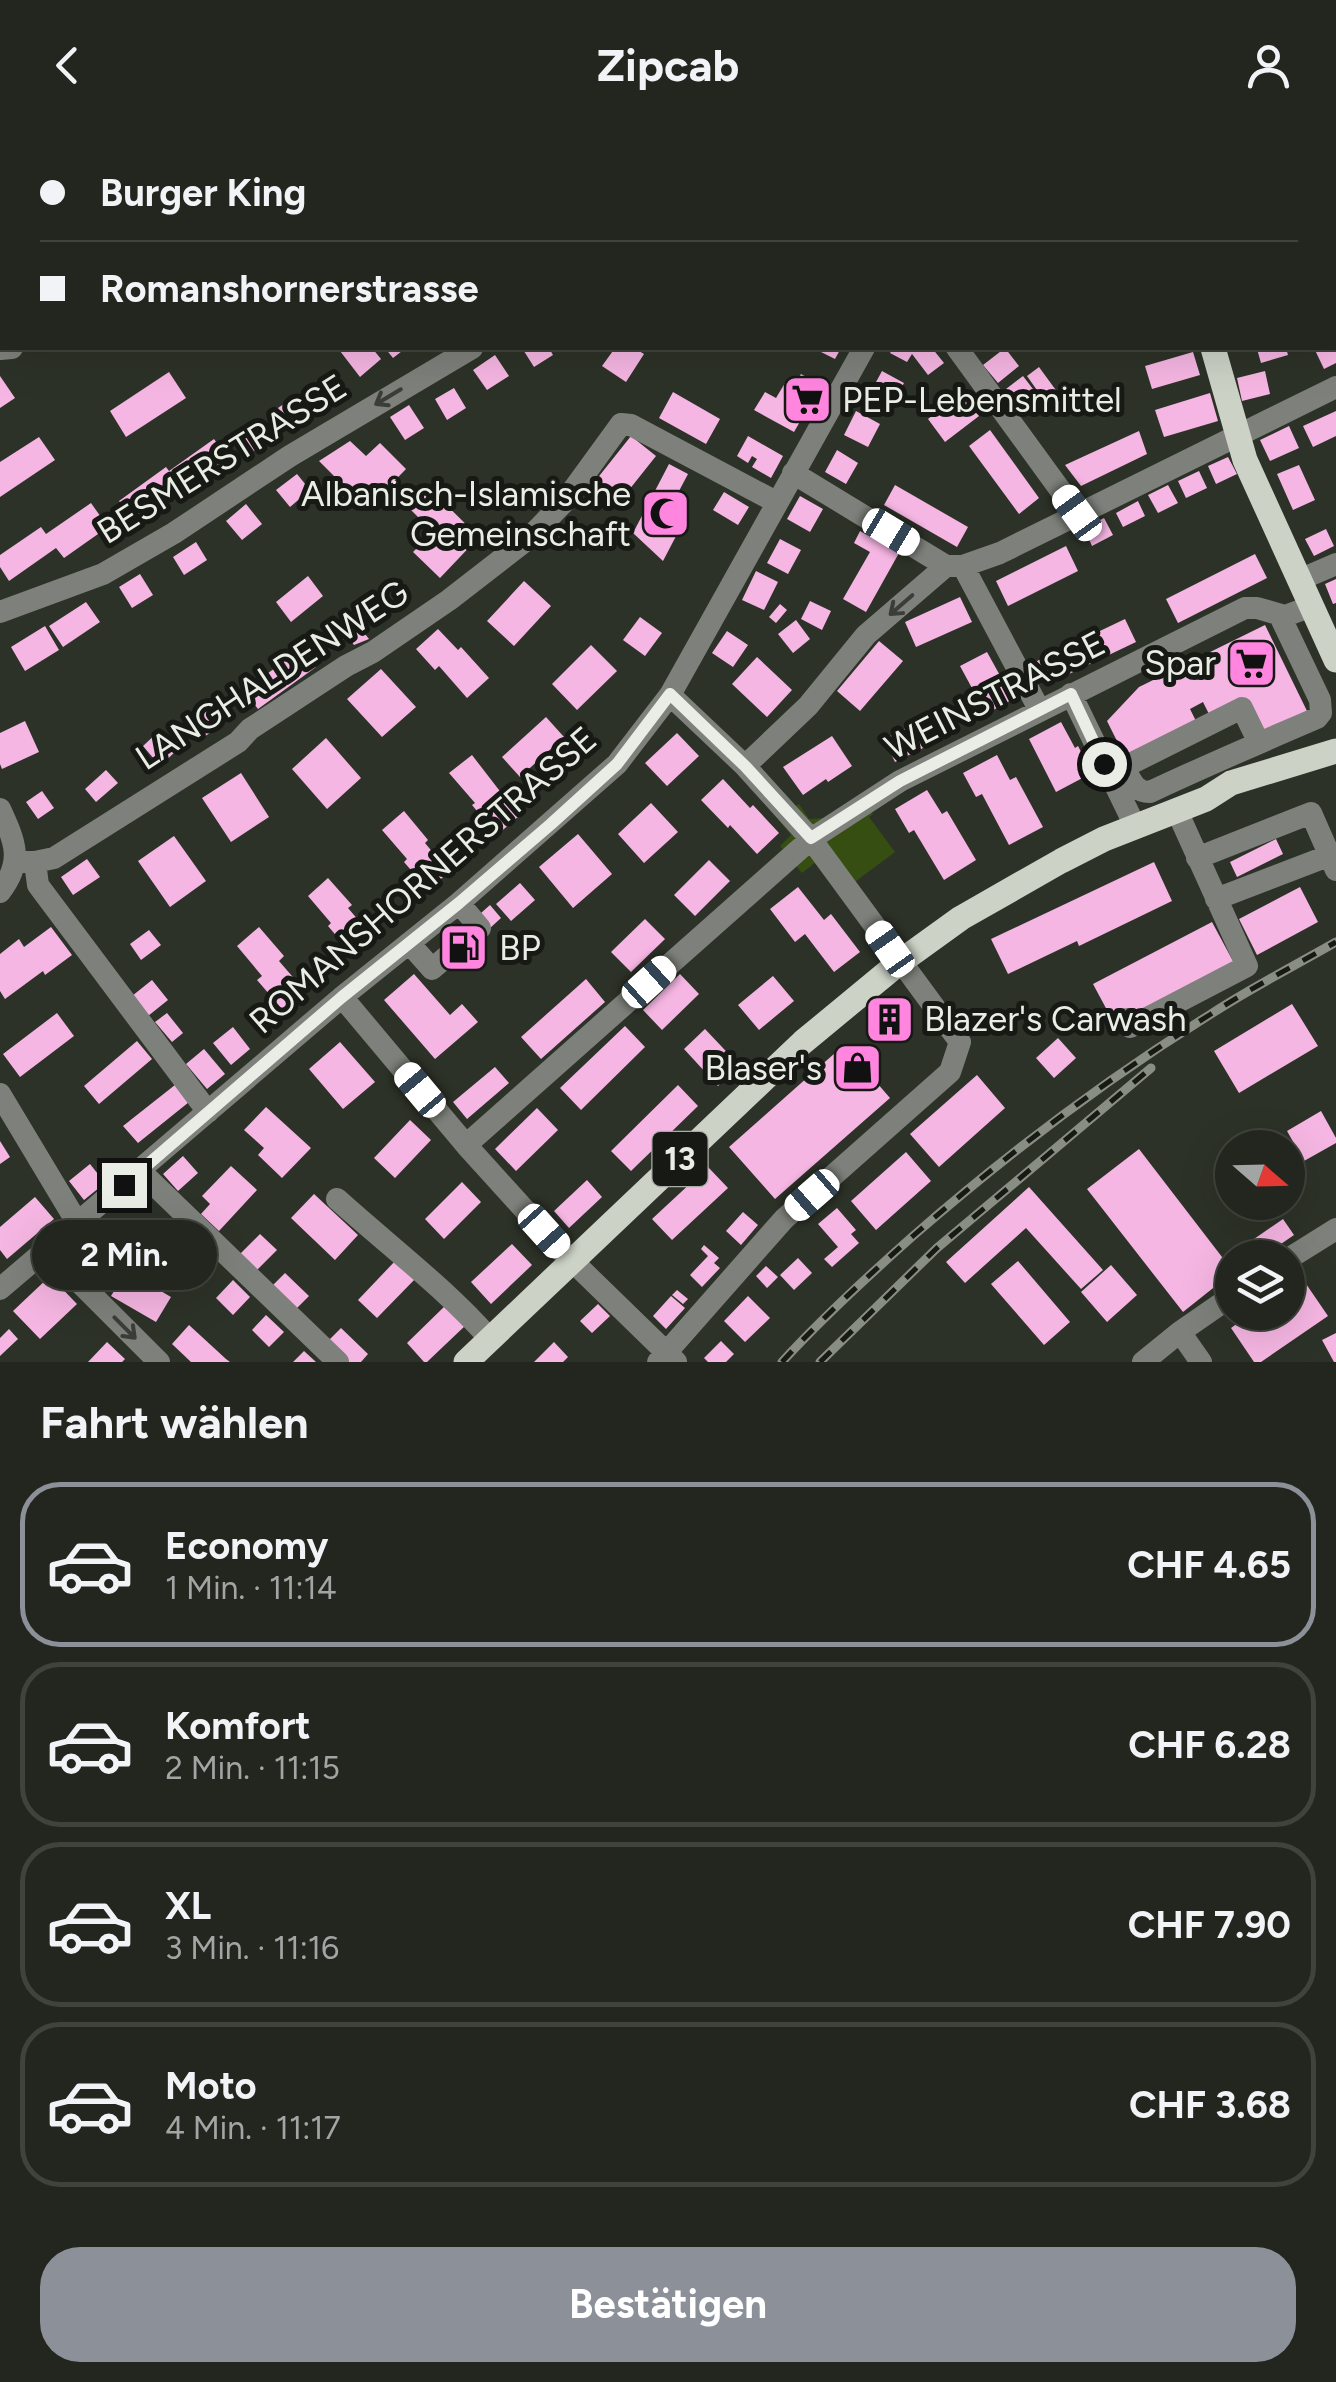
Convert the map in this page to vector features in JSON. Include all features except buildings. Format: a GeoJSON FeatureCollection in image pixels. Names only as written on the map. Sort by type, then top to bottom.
{"type":"FeatureCollection","features":[{"type":"Feature","properties":{"kind":"main road"},"geometry":{"type":"LineString","coordinates":[[1213,350],[1255,484],[1333,647],[1336,680]]}},
{"type":"Feature","properties":{"kind":"main road","name":"13"},"geometry":{"type":"LineString","coordinates":[[466,1362],[803,1042],[900,962],[994,898],[1061,860],[1206,799],[1231,783],[1336,751]]}},
{"type":"Feature","properties":{"kind":"main road","name":"13"},"geometry":{"type":"LineString","coordinates":[[1206,799],[1336,771]]}},
{"type":"Feature","properties":{"kind":"street","name":"BESMERSTRASSE"},"geometry":{"type":"LineString","coordinates":[[0,612],[103,574],[469,350]]}},
{"type":"Feature","properties":{"kind":"street","name":"ROMANSHORNERSTRASSE"},"geometry":{"type":"LineString","coordinates":[[0,1289],[342,997],[459,903],[617,764],[670,694],[863,350]]}},
{"type":"Feature","properties":{"kind":"street"},"geometry":{"type":"LineString","coordinates":[[958,350],[1077,513]]}},
{"type":"Feature","properties":{"kind":"street"},"geometry":{"type":"LineString","coordinates":[[745,766],[808,706],[866,635],[955,566],[1000,553],[1336,387]]}},
{"type":"Feature","properties":{"kind":"street","name":"LANGHALDENWEG"},"geometry":{"type":"LineString","coordinates":[[26,862],[54,858],[238,742],[250,729],[448,600],[544,524],[616,428],[626,424],[776,502]]}},
{"type":"Feature","properties":{"kind":"street"},"geometry":{"type":"LineString","coordinates":[[793,473],[955,566],[1040,710]]}},
{"type":"Feature","properties":{"kind":"street"},"geometry":{"type":"LineString","coordinates":[[1300,580],[1336,564]]}},
{"type":"Feature","properties":{"kind":"street","name":"WEINSTRASSE"},"geometry":{"type":"LineString","coordinates":[[466,1145],[811,838],[900,781],[1245,608],[1280,616],[1312,606]]}},
{"type":"Feature","properties":{"kind":"street"},"geometry":{"type":"LineString","coordinates":[[1259,742],[1242,708],[1124,767],[1135,788],[1150,792],[1317,718],[1321,713],[1320,700],[1280,616]]}},
{"type":"Feature","properties":{"kind":"street"},"geometry":{"type":"LineString","coordinates":[[342,997],[466,1145],[667,1359],[784,1219],[950,1072],[960,1042],[811,838],[745,766],[670,694]]}},
{"type":"Feature","properties":{"kind":"street"},"geometry":{"type":"LineString","coordinates":[[1071,694],[1135,826]]}},
{"type":"Feature","properties":{"kind":"street"},"geometry":{"type":"LineString","coordinates":[[0,809],[38,885],[208,1112]]}},
{"type":"Feature","properties":{"kind":"street"},"geometry":{"type":"LineString","coordinates":[[1127,1019],[1130,1026],[1247,966],[1177,811]]}},
{"type":"Feature","properties":{"kind":"street"},"geometry":{"type":"LineString","coordinates":[[1197,858],[1312,814],[1332,863],[1216,899]]}},
{"type":"Feature","properties":{"kind":"street"},"geometry":{"type":"LineString","coordinates":[[0,892],[26,862]]}},
{"type":"Feature","properties":{"kind":"street"},"geometry":{"type":"LineString","coordinates":[[408,943],[432,969],[480,928],[459,903]]}},
{"type":"Feature","properties":{"kind":"street"},"geometry":{"type":"LineString","coordinates":[[0,1094],[78,1224]]}},
{"type":"Feature","properties":{"kind":"street"},"geometry":{"type":"LineString","coordinates":[[140,1171],[338,1362]]}},
{"type":"Feature","properties":{"kind":"street"},"geometry":{"type":"LineString","coordinates":[[338,1200],[412,1262],[490,1339]]}},
{"type":"Feature","properties":{"kind":"street"},"geometry":{"type":"LineString","coordinates":[[1305,1248],[1336,1229]]}},
{"type":"Feature","properties":{"kind":"street"},"geometry":{"type":"LineString","coordinates":[[47,1250],[159,1362]]}},
{"type":"Feature","properties":{"kind":"street"},"geometry":{"type":"LineString","coordinates":[[1144,1362],[1215,1308]]}},
{"type":"Feature","properties":{"kind":"street"},"geometry":{"type":"LineString","coordinates":[[1180,1332],[1201,1362]]}},
{"type":"Feature","properties":{"kind":"green space"},"geometry":{"type":"Polygon","coordinates":[[[860,797],[873,814],[869,817],[895,852],[840,893],[816,862],[802,873],[780,846],[791,835],[778,819],[799,804],[809,819],[826,818],[860,797]]]}},
{"type":"Feature","properties":{"kind":"railway"},"geometry":{"type":"LineString","coordinates":[[782,1362],[913,1236],[1058,1119],[1211,1014],[1336,942]]}},
{"type":"Feature","properties":{"kind":"railway"},"geometry":{"type":"LineString","coordinates":[[820,1362],[937,1248],[1151,1068]]}},
{"type":"Feature","properties":{"kind":"place","name":"PEP-Lebensmittel"},"geometry":{"type":"Point","coordinates":[807,400]}},
{"type":"Feature","properties":{"kind":"place","name":"Albanisch-Islamische Gemeinschaft"},"geometry":{"type":"Point","coordinates":[666,514]}},
{"type":"Feature","properties":{"kind":"place","name":"Spar"},"geometry":{"type":"Point","coordinates":[1251,663]}},
{"type":"Feature","properties":{"kind":"place","name":"BP"},"geometry":{"type":"Point","coordinates":[464,948]}},
{"type":"Feature","properties":{"kind":"place","name":"Blazer's Carwash"},"geometry":{"type":"Point","coordinates":[889,1019]}},
{"type":"Feature","properties":{"kind":"place","name":"Blaser's"},"geometry":{"type":"Point","coordinates":[857,1068]}},
{"type":"Feature","properties":{"kind":"route"},"geometry":{"type":"LineString","coordinates":[[124,1185],[551,824],[617,764],[670,694],[745,766],[811,838],[900,781],[1071,694],[1104,764]]}}]}
